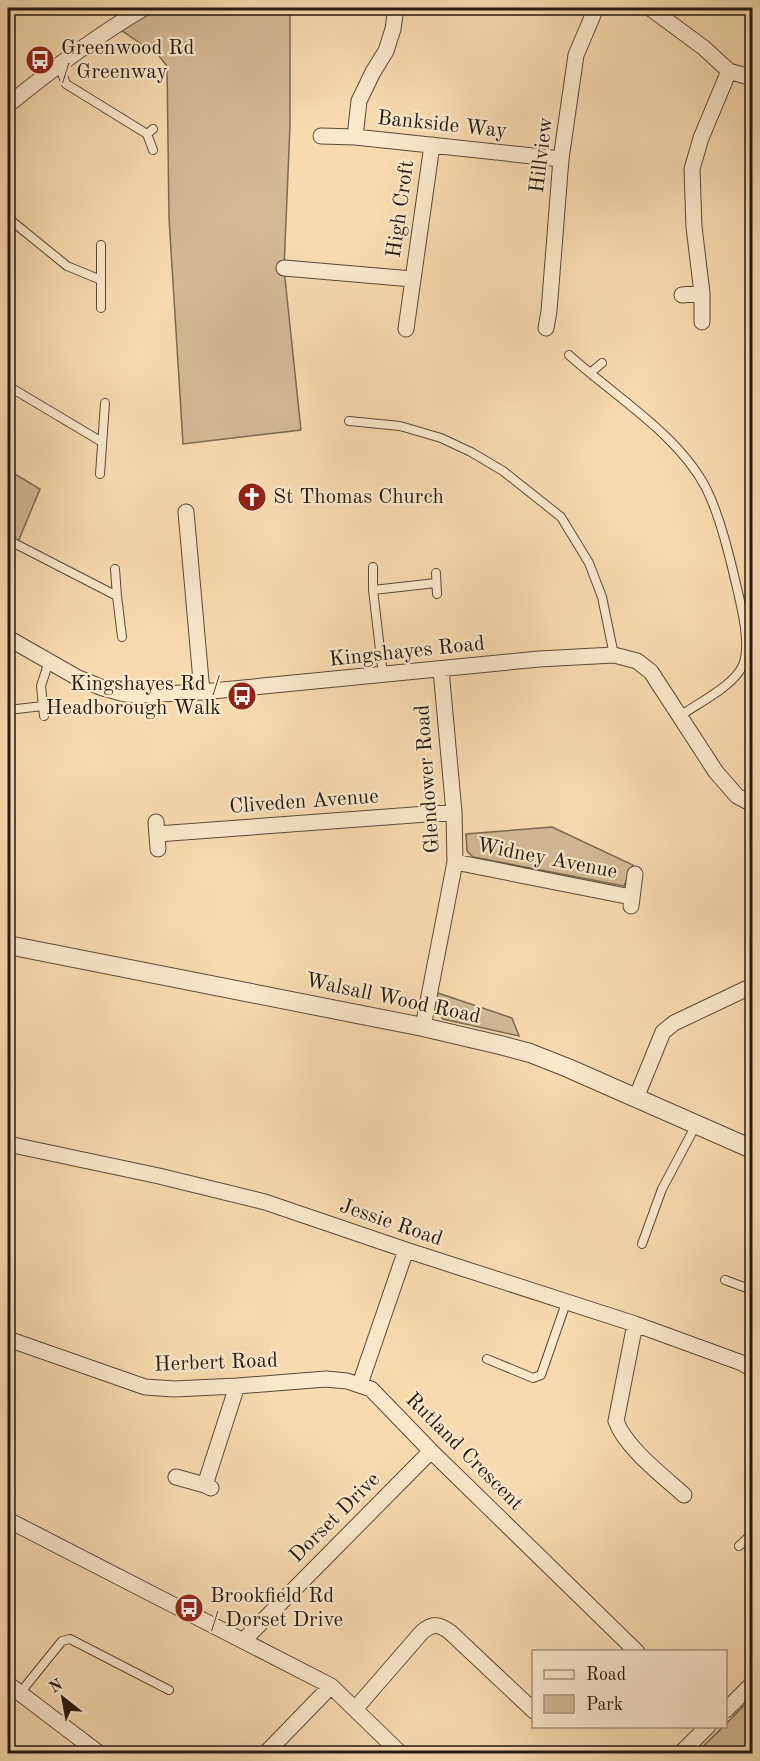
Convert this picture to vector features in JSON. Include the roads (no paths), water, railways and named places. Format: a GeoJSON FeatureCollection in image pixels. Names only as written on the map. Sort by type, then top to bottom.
{"type":"FeatureCollection","features":[{"type":"Feature","properties":{"kind":"street"},"geometry":{"type":"LineString","coordinates":[[8,105],[58,64],[109,28],[144,8]]}},
{"type":"Feature","properties":{"kind":"street","name":"Bankside Way"},"geometry":{"type":"LineString","coordinates":[[355,137],[359,101],[386,51],[396,8]]}},
{"type":"Feature","properties":{"kind":"street","name":"Hillview"},"geometry":{"type":"LineString","coordinates":[[546,328],[555,312],[561,159],[576,55],[596,8]]}},
{"type":"Feature","properties":{"kind":"street"},"geometry":{"type":"LineString","coordinates":[[650,8],[704,48],[729,71],[753,78]]}},
{"type":"Feature","properties":{"kind":"street"},"geometry":{"type":"LineString","coordinates":[[702,322],[702,293],[694,227],[692,169],[701,138],[729,71]]}},
{"type":"Feature","properties":{"kind":"street","name":"Bankside Way"},"geometry":{"type":"LineString","coordinates":[[321,136],[432,144],[561,159]]}},
{"type":"Feature","properties":{"kind":"street","name":"High Croft"},"geometry":{"type":"LineString","coordinates":[[406,329],[432,144]]}},
{"type":"Feature","properties":{"kind":"street","name":"High Croft"},"geometry":{"type":"LineString","coordinates":[[284,268],[312,277],[412,279]]}},
{"type":"Feature","properties":{"kind":"street"},"geometry":{"type":"LineString","coordinates":[[682,295],[702,293]]}},
{"type":"Feature","properties":{"kind":"street"},"geometry":{"type":"LineString","coordinates":[[186,512],[202,692]]}},
{"type":"Feature","properties":{"kind":"street","name":"Kingshayes Road"},"geometry":{"type":"LineString","coordinates":[[8,638],[78,678],[125,694],[161,695],[202,692],[551,658],[614,655],[637,661],[651,672],[716,772],[737,796],[753,804]]}},
{"type":"Feature","properties":{"kind":"street","name":"Glendower Road"},"geometry":{"type":"LineString","coordinates":[[423,1027],[455,862],[454,812],[441,670]]}},
{"type":"Feature","properties":{"kind":"street","name":"Cliveden Avenue"},"geometry":{"type":"LineString","coordinates":[[157,835],[454,812]]}},
{"type":"Feature","properties":{"kind":"street","name":"Widney Avenue"},"geometry":{"type":"LineString","coordinates":[[455,862],[631,902],[635,874]]}},
{"type":"Feature","properties":{"kind":"street","name":"Walsall Wood Road"},"geometry":{"type":"LineString","coordinates":[[8,945],[423,1027],[530,1053],[753,1149]]}},
{"type":"Feature","properties":{"kind":"street"},"geometry":{"type":"LineString","coordinates":[[636,1098],[663,1032],[667,1028],[753,986]]}},
{"type":"Feature","properties":{"kind":"street","name":"Jessie Road"},"geometry":{"type":"LineString","coordinates":[[8,1144],[159,1176],[265,1202],[635,1324],[753,1369]]}},
{"type":"Feature","properties":{"kind":"street"},"geometry":{"type":"LineString","coordinates":[[360,1384],[406,1250]]}},
{"type":"Feature","properties":{"kind":"street"},"geometry":{"type":"LineString","coordinates":[[635,1324],[616,1421],[628,1442],[684,1495]]}},
{"type":"Feature","properties":{"kind":"street","name":"Herbert Road"},"geometry":{"type":"LineString","coordinates":[[8,1339],[145,1387],[174,1389],[326,1379],[360,1384]]}},
{"type":"Feature","properties":{"kind":"street","name":"Rutland Crescent"},"geometry":{"type":"LineString","coordinates":[[360,1384],[371,1389],[635,1650]]}},
{"type":"Feature","properties":{"kind":"street"},"geometry":{"type":"LineString","coordinates":[[176,1477],[208,1487],[237,1386]]}},
{"type":"Feature","properties":{"kind":"street","name":"Dorset Drive"},"geometry":{"type":"LineString","coordinates":[[244,1640],[431,1450]]}},
{"type":"Feature","properties":{"kind":"street"},"geometry":{"type":"LineString","coordinates":[[8,1520],[331,1686],[401,1754]]}},
{"type":"Feature","properties":{"kind":"street"},"geometry":{"type":"LineString","coordinates":[[356,1708],[422,1632],[430,1626],[441,1626],[450,1632],[532,1715]]}},
{"type":"Feature","properties":{"kind":"street"},"geometry":{"type":"LineString","coordinates":[[727,1709],[753,1684]]}},
{"type":"Feature","properties":{"kind":"street"},"geometry":{"type":"LineString","coordinates":[[265,1754],[331,1686]]}},
{"type":"Feature","properties":{"kind":"street"},"geometry":{"type":"LineString","coordinates":[[14,1689],[92,1751]]}},
{"type":"Feature","properties":{"kind":"street"},"geometry":{"type":"LineString","coordinates":[[680,1754],[706,1728]]}},
{"type":"Feature","properties":{"kind":"lane"},"geometry":{"type":"LineString","coordinates":[[58,64],[66,84],[150,132],[153,150]]}},
{"type":"Feature","properties":{"kind":"lane"},"geometry":{"type":"LineString","coordinates":[[8,218],[68,266],[101,280]]}},
{"type":"Feature","properties":{"kind":"lane"},"geometry":{"type":"LineString","coordinates":[[101,245],[101,308]]}},
{"type":"Feature","properties":{"kind":"lane"},"geometry":{"type":"LineString","coordinates":[[569,355],[612,389],[668,439],[685,459],[706,489],[731,563],[742,609],[746,644],[743,664],[733,680],[680,716]]}},
{"type":"Feature","properties":{"kind":"lane"},"geometry":{"type":"LineString","coordinates":[[590,373],[602,363]]}},
{"type":"Feature","properties":{"kind":"lane"},"geometry":{"type":"LineString","coordinates":[[8,386],[102,442]]}},
{"type":"Feature","properties":{"kind":"lane"},"geometry":{"type":"LineString","coordinates":[[100,474],[105,403]]}},
{"type":"Feature","properties":{"kind":"lane"},"geometry":{"type":"LineString","coordinates":[[349,421],[400,426],[441,438],[503,471],[561,517],[589,563],[602,597],[614,655]]}},
{"type":"Feature","properties":{"kind":"lane"},"geometry":{"type":"LineString","coordinates":[[8,540],[117,596]]}},
{"type":"Feature","properties":{"kind":"lane"},"geometry":{"type":"LineString","coordinates":[[373,567],[373,590],[383,675]]}},
{"type":"Feature","properties":{"kind":"lane"},"geometry":{"type":"LineString","coordinates":[[115,569],[122,637]]}},
{"type":"Feature","properties":{"kind":"lane"},"geometry":{"type":"LineString","coordinates":[[436,573],[437,594]]}},
{"type":"Feature","properties":{"kind":"lane"},"geometry":{"type":"LineString","coordinates":[[373,590],[436,584]]}},
{"type":"Feature","properties":{"kind":"lane"},"geometry":{"type":"LineString","coordinates":[[44,716],[40,686],[50,661]]}},
{"type":"Feature","properties":{"kind":"lane"},"geometry":{"type":"LineString","coordinates":[[8,710],[43,706]]}},
{"type":"Feature","properties":{"kind":"lane"},"geometry":{"type":"LineString","coordinates":[[642,1244],[662,1189],[696,1125]]}},
{"type":"Feature","properties":{"kind":"lane"},"geometry":{"type":"LineString","coordinates":[[725,1280],[753,1290]]}},
{"type":"Feature","properties":{"kind":"lane"},"geometry":{"type":"LineString","coordinates":[[487,1359],[533,1378],[541,1376],[566,1303]]}},
{"type":"Feature","properties":{"kind":"lane"},"geometry":{"type":"LineString","coordinates":[[739,1546],[753,1534]]}},
{"type":"Feature","properties":{"kind":"lane"},"geometry":{"type":"LineString","coordinates":[[14,1689],[62,1641],[70,1639],[169,1690]]}},
{"type":"Feature","properties":{"kind":"place","name":"Greenwood Rd / Greenway"},"geometry":{"type":"Point","coordinates":[40,60]}},
{"type":"Feature","properties":{"kind":"place","name":"St Thomas Church"},"geometry":{"type":"Point","coordinates":[252,497]}},
{"type":"Feature","properties":{"kind":"place","name":"Kingshayes Rd / Headborough Walk"},"geometry":{"type":"Point","coordinates":[242,696]}},
{"type":"Feature","properties":{"kind":"place","name":"Brookfield Rd / Dorset Drive"},"geometry":{"type":"Point","coordinates":[189,1608]}}]}
